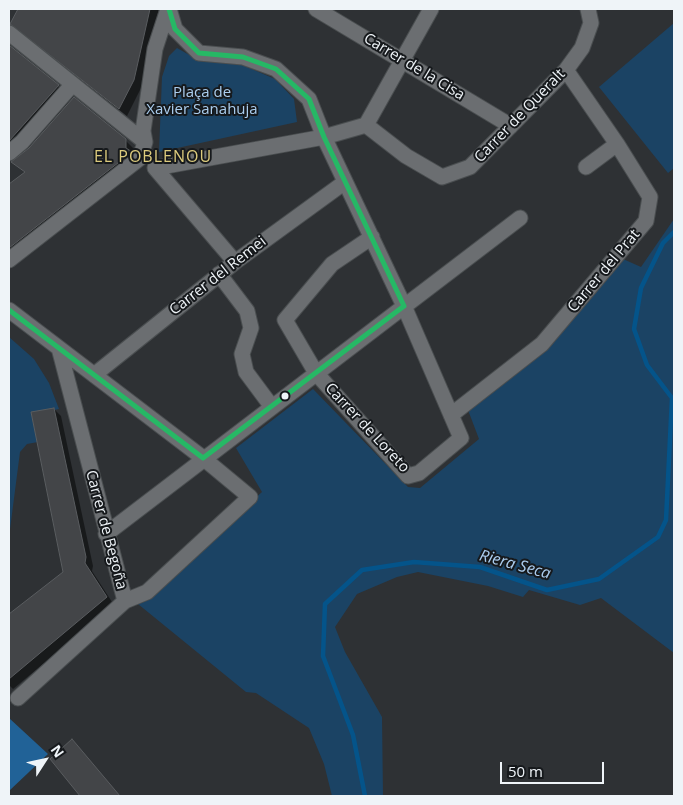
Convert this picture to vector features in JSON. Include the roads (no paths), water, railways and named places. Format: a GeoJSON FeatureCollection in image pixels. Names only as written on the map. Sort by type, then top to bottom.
{"type":"FeatureCollection","features":[{"type":"Feature","properties":{"kind":"street"},"geometry":{"type":"LineString","coordinates":[[168,9],[175,29],[199,53],[243,57],[276,70],[309,99],[324,137],[404,306],[451,415]]}},
{"type":"Feature","properties":{"kind":"street"},"geometry":{"type":"LineString","coordinates":[[9,260],[140,158],[145,142],[143,131],[155,49],[168,9]]}},
{"type":"Feature","properties":{"kind":"street","name":"Carrer de la Cisa"},"geometry":{"type":"LineString","coordinates":[[316,9],[511,126]]}},
{"type":"Feature","properties":{"kind":"street"},"geometry":{"type":"LineString","coordinates":[[235,262],[155,168],[324,137],[366,125],[432,9]]}},
{"type":"Feature","properties":{"kind":"street","name":"Carrer de Queralt"},"geometry":{"type":"LineString","coordinates":[[366,125],[406,156],[442,177],[470,167],[566,70],[582,48],[591,22],[588,9]]}},
{"type":"Feature","properties":{"kind":"street"},"geometry":{"type":"LineString","coordinates":[[9,32],[72,85],[145,142]]}},
{"type":"Feature","properties":{"kind":"street","name":"Carrer del Prat"},"geometry":{"type":"LineString","coordinates":[[451,415],[542,344],[646,221],[650,197],[617,144],[566,70]]}},
{"type":"Feature","properties":{"kind":"street"},"geometry":{"type":"LineString","coordinates":[[9,153],[22,142],[72,85]]}},
{"type":"Feature","properties":{"kind":"street"},"geometry":{"type":"LineString","coordinates":[[586,167],[617,144]]}},
{"type":"Feature","properties":{"kind":"street","name":"Carrer del Remei"},"geometry":{"type":"LineString","coordinates":[[94,375],[219,274],[346,182]]}},
{"type":"Feature","properties":{"kind":"street"},"geometry":{"type":"LineString","coordinates":[[106,534],[203,458],[520,218]]}},
{"type":"Feature","properties":{"kind":"street","name":"Carrer de Loreto"},"geometry":{"type":"LineString","coordinates":[[372,237],[332,264],[285,320],[316,373],[408,476],[419,473],[461,438],[451,415]]}},
{"type":"Feature","properties":{"kind":"street"},"geometry":{"type":"LineString","coordinates":[[219,274],[247,311],[251,328],[242,354],[246,372],[272,407]]}},
{"type":"Feature","properties":{"kind":"street"},"geometry":{"type":"LineString","coordinates":[[9,310],[203,458],[250,497],[147,592],[125,601]]}},
{"type":"Feature","properties":{"kind":"street","name":"Carrer de Begoña"},"geometry":{"type":"LineString","coordinates":[[18,698],[125,601],[58,348]]}},
{"type":"Feature","properties":{"kind":"waterway","name":"Riera Seca"},"geometry":{"type":"LineString","coordinates":[[365,796],[353,735],[323,656],[325,604],[362,570],[414,562],[480,567],[547,590],[599,579],[658,537],[666,520],[672,398],[647,365],[634,329],[641,288],[663,243],[674,232]]}},
{"type":"Feature","properties":{"kind":"district","name":"EL POBLENOU"},"geometry":{"type":"Point","coordinates":[153,157]}},
{"type":"Feature","properties":{"kind":"park label","name":"Plaça de Xavier Sanahuja"},"geometry":{"type":"Point","coordinates":[202,102]}}]}
